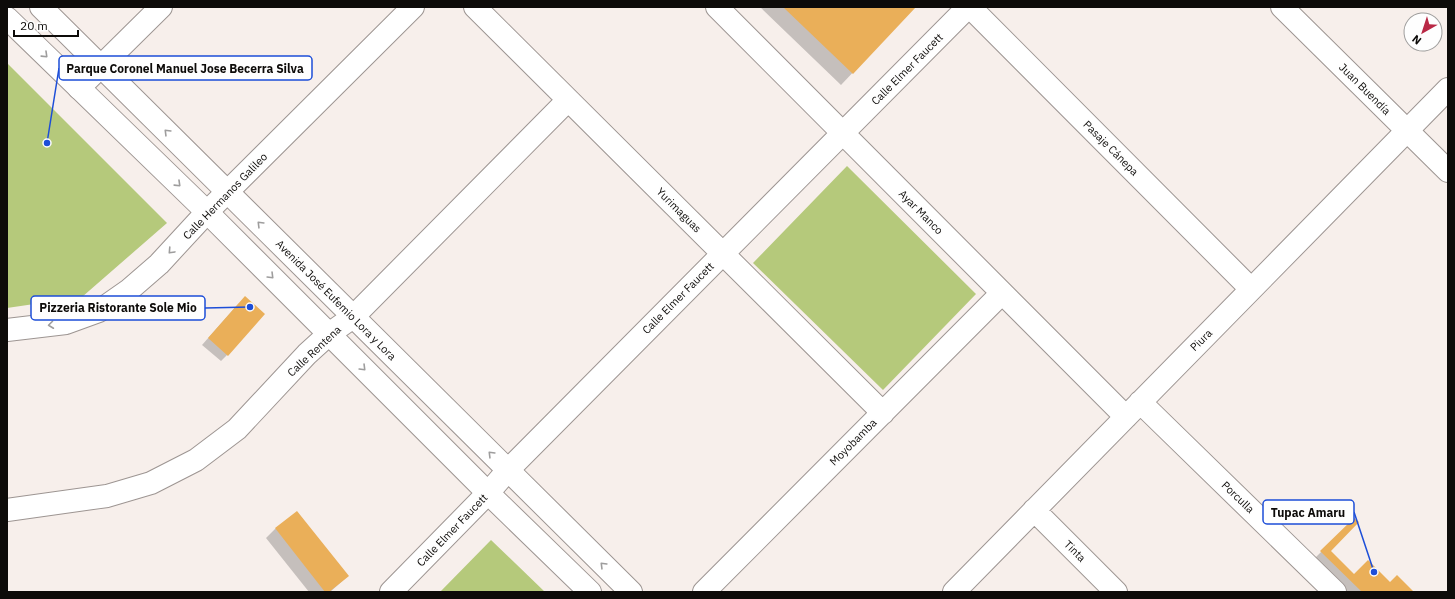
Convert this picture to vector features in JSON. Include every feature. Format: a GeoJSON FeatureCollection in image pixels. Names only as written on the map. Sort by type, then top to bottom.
{"type":"FeatureCollection","features":[{"type":"Feature","properties":{"kind":"street","name":"Avenida José Eufemio Lora y Lora"},"geometry":{"type":"LineString","coordinates":[[41,7],[631,592]]}},
{"type":"Feature","properties":{"kind":"street"},"geometry":{"type":"LineString","coordinates":[[79,88],[161,7]]}},
{"type":"Feature","properties":{"kind":"street","name":"Calle Hermanos Galileo"},"geometry":{"type":"LineString","coordinates":[[7,330],[66,323],[99,311],[129,290],[159,264],[207,212],[413,7]]}},
{"type":"Feature","properties":{"kind":"street","name":"Yurimaguas"},"geometry":{"type":"LineString","coordinates":[[475,7],[883,413]]}},
{"type":"Feature","properties":{"kind":"street","name":"Ayar Manco"},"geometry":{"type":"LineString","coordinates":[[717,7],[1002,293],[1133,409]]}},
{"type":"Feature","properties":{"kind":"street","name":"Calle Elmer Faucett"},"geometry":{"type":"LineString","coordinates":[[391,592],[488,493],[508,470],[969,7]]}},
{"type":"Feature","properties":{"kind":"street","name":"Pasaje Cánepa"},"geometry":{"type":"LineString","coordinates":[[969,7],[1251,289]]}},
{"type":"Feature","properties":{"kind":"street","name":"Juan Buendía"},"geometry":{"type":"LineString","coordinates":[[1282,7],[1448,171]]}},
{"type":"Feature","properties":{"kind":"street"},"geometry":{"type":"LineString","coordinates":[[7,18],[207,212],[488,493],[590,592]]}},
{"type":"Feature","properties":{"kind":"street","name":"Piura"},"geometry":{"type":"LineString","coordinates":[[954,592],[1448,89]]}},
{"type":"Feature","properties":{"kind":"street","name":"Calle Rentena"},"geometry":{"type":"LineString","coordinates":[[7,510],[107,496],[151,483],[196,460],[237,429],[307,354],[329,334],[353,316],[568,100]]}},
{"type":"Feature","properties":{"kind":"street","name":"Moyobamba"},"geometry":{"type":"LineString","coordinates":[[704,592],[1002,293]]}},
{"type":"Feature","properties":{"kind":"street","name":"Porculla"},"geometry":{"type":"LineString","coordinates":[[1133,409],[1335,592]]}},
{"type":"Feature","properties":{"kind":"street","name":"Tinta"},"geometry":{"type":"LineString","coordinates":[[1034,510],[1116,592]]}},
{"type":"Feature","properties":{"kind":"green space"},"geometry":{"type":"Polygon","coordinates":[[[7,63],[167,223],[82,297],[7,308],[7,63]]]}},
{"type":"Feature","properties":{"kind":"green space"},"geometry":{"type":"Polygon","coordinates":[[[847,166],[976,294],[883,390],[753,263],[847,166]]]}},
{"type":"Feature","properties":{"kind":"green space"},"geometry":{"type":"Polygon","coordinates":[[[491,540],[545,592],[440,592],[491,540]]]}},
{"type":"Feature","properties":{"kind":"building"},"geometry":{"type":"Polygon","coordinates":[[[783,7],[916,7],[853,74],[783,7]]]}},
{"type":"Feature","properties":{"kind":"building"},"geometry":{"type":"Polygon","coordinates":[[[245,296],[265,314],[228,356],[208,338],[245,296]]]}},
{"type":"Feature","properties":{"kind":"building"},"geometry":{"type":"Polygon","coordinates":[[[297,511],[349,576],[329,592],[325,592],[275,528],[297,511]]]}},
{"type":"Feature","properties":{"kind":"building"},"geometry":{"type":"Polygon","coordinates":[[[1354,518],[1359,522],[1331,551],[1354,574],[1368,560],[1390,582],[1397,575],[1414,592],[1362,592],[1320,551],[1354,518]]]}},
{"type":"Feature","properties":{"kind":"place","name":"Parque Coronel Manuel Jose Becerra Silva"},"geometry":{"type":"Point","coordinates":[47,143]}},
{"type":"Feature","properties":{"kind":"place","name":"Pizzeria Ristorante Sole Mio"},"geometry":{"type":"Point","coordinates":[250,307]}},
{"type":"Feature","properties":{"kind":"place","name":"Tupac Amaru"},"geometry":{"type":"Point","coordinates":[1374,572]}}]}
